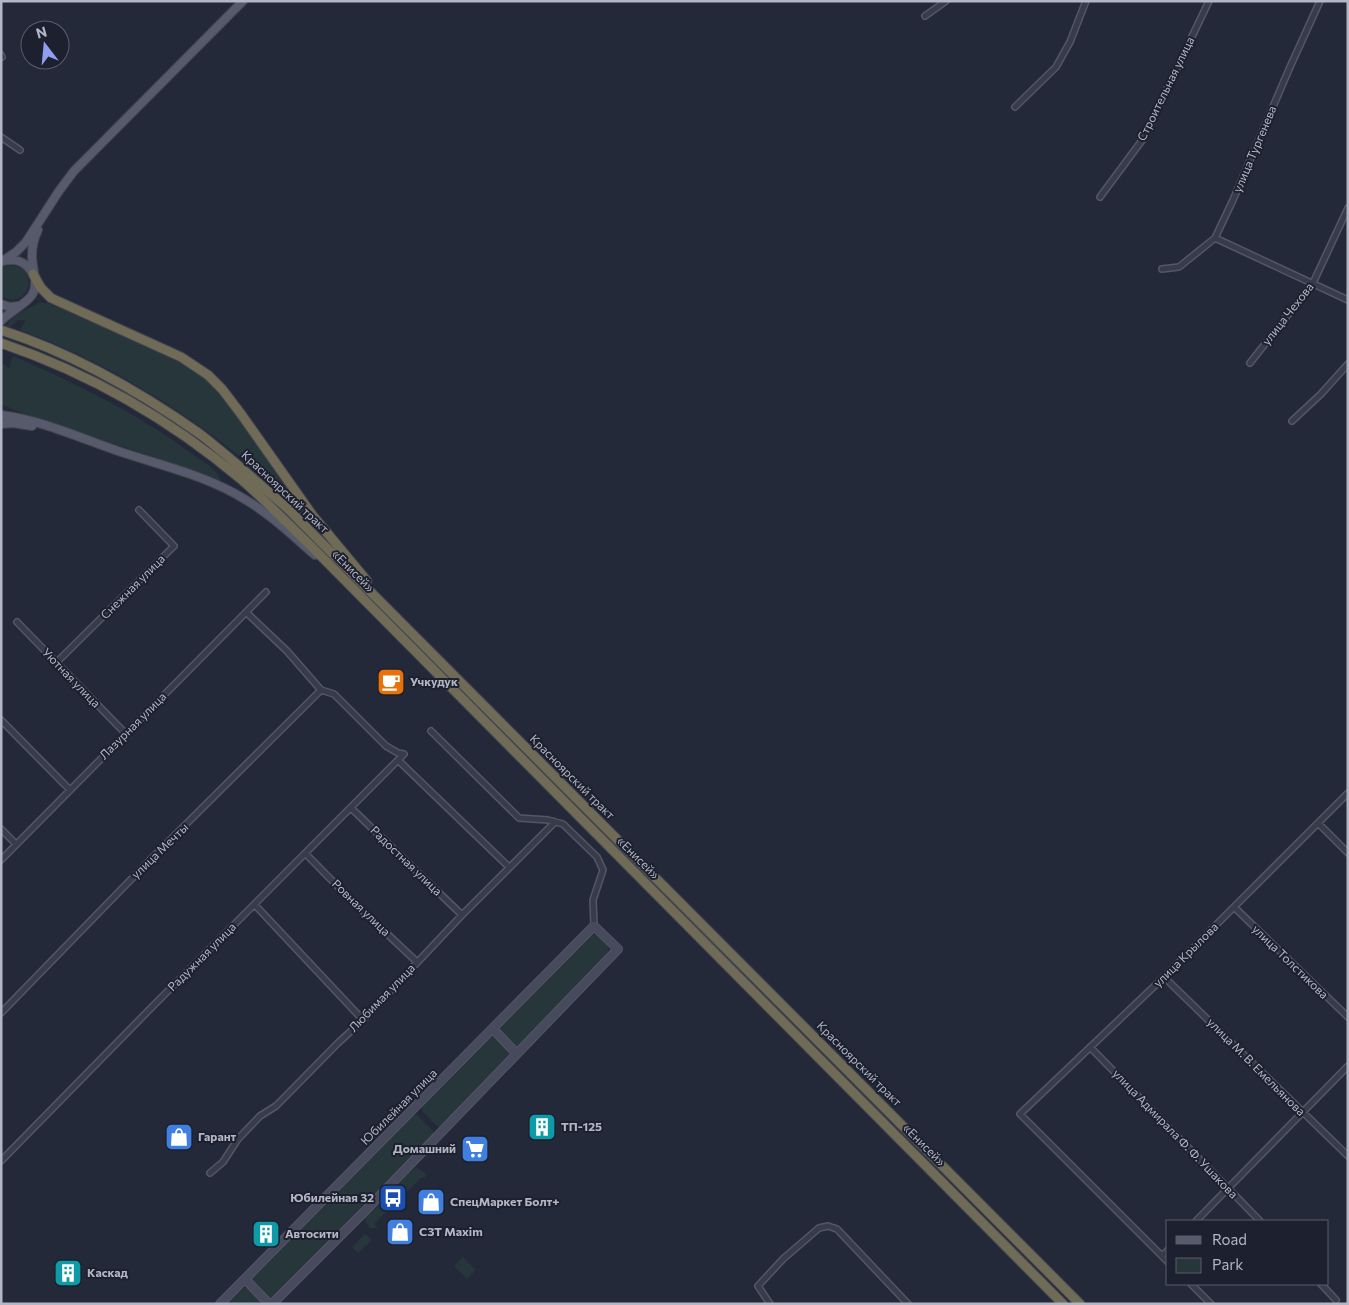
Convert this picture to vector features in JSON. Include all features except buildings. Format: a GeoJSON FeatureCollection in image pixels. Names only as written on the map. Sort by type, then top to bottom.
{"type":"FeatureCollection","features":[{"type":"Feature","properties":{"kind":"highway"},"geometry":{"type":"LineString","coordinates":[[33,274],[41,288],[51,298],[181,357],[208,375],[222,389],[241,414],[314,516],[399,619]]}},
{"type":"Feature","properties":{"kind":"highway","name":"Красноярский тракт"},"geometry":{"type":"LineString","coordinates":[[1,330],[52,348],[154,403],[200,434],[287,508],[1080,1304]]}},
{"type":"Feature","properties":{"kind":"highway","name":"«Енисей»"},"geometry":{"type":"LineString","coordinates":[[1,343],[51,361],[99,384],[151,414],[242,480],[342,578],[1064,1304]]}},
{"type":"Feature","properties":{"kind":"main road"},"geometry":{"type":"LineString","coordinates":[[1,262],[16,252],[26,242],[74,171],[243,1]]}},
{"type":"Feature","properties":{"kind":"main road"},"geometry":{"type":"LineString","coordinates":[[1,321],[18,306],[26,302],[34,289],[33,241],[48,207]]}},
{"type":"Feature","properties":{"kind":"main road"},"geometry":{"type":"LineString","coordinates":[[1,262],[17,260],[24,263],[33,274]]}},
{"type":"Feature","properties":{"kind":"main road"},"geometry":{"type":"LineString","coordinates":[[1,304],[10,307],[18,306]]}},
{"type":"Feature","properties":{"kind":"main road"},"geometry":{"type":"LineString","coordinates":[[1,415],[15,416],[217,485],[246,499],[268,515],[342,578]]}},
{"type":"Feature","properties":{"kind":"main road"},"geometry":{"type":"LineString","coordinates":[[1,424],[14,423],[56,430]]}},
{"type":"Feature","properties":{"kind":"main road"},"geometry":{"type":"LineString","coordinates":[[245,1279],[271,1304],[368,1208],[618,949],[594,926]]}},
{"type":"Feature","properties":{"kind":"main road","name":"Юбилейная улица"},"geometry":{"type":"LineString","coordinates":[[220,1304],[594,926]]}},
{"type":"Feature","properties":{"kind":"main road"},"geometry":{"type":"LineString","coordinates":[[493,1030],[518,1054]]}},
{"type":"Feature","properties":{"kind":"street"},"geometry":{"type":"LineString","coordinates":[[925,16],[946,1]]}},
{"type":"Feature","properties":{"kind":"street"},"geometry":{"type":"LineString","coordinates":[[1016,107],[1056,67],[1070,42],[1086,1]]}},
{"type":"Feature","properties":{"kind":"street","name":"Строительная улица"},"geometry":{"type":"LineString","coordinates":[[1100,197],[1144,139],[1209,1]]}},
{"type":"Feature","properties":{"kind":"street","name":"улица Тургенева"},"geometry":{"type":"LineString","coordinates":[[1162,269],[1179,267],[1215,238],[1320,1]]}},
{"type":"Feature","properties":{"kind":"street"},"geometry":{"type":"LineString","coordinates":[[1,137],[20,150]]}},
{"type":"Feature","properties":{"kind":"street","name":"улица Чехова"},"geometry":{"type":"LineString","coordinates":[[1250,363],[1314,283],[1348,208]]}},
{"type":"Feature","properties":{"kind":"street"},"geometry":{"type":"LineString","coordinates":[[1215,238],[1348,300]]}},
{"type":"Feature","properties":{"kind":"street"},"geometry":{"type":"LineString","coordinates":[[1292,421],[1348,364]]}},
{"type":"Feature","properties":{"kind":"street","name":"Снежная улица"},"geometry":{"type":"LineString","coordinates":[[56,663],[174,546],[139,510]]}},
{"type":"Feature","properties":{"kind":"street","name":"Лазурная улица"},"geometry":{"type":"LineString","coordinates":[[1,860],[266,592]]}},
{"type":"Feature","properties":{"kind":"street"},"geometry":{"type":"LineString","coordinates":[[247,613],[287,651],[321,690]]}},
{"type":"Feature","properties":{"kind":"street","name":"Уютная улица"},"geometry":{"type":"LineString","coordinates":[[17,622],[125,733]]}},
{"type":"Feature","properties":{"kind":"street","name":"Радужная улица"},"geometry":{"type":"LineString","coordinates":[[1,1161],[404,754],[398,753],[386,746],[334,694],[321,690]]}},
{"type":"Feature","properties":{"kind":"street","name":"улица Мечты"},"geometry":{"type":"LineString","coordinates":[[1,1013],[148,862],[321,690]]}},
{"type":"Feature","properties":{"kind":"street"},"geometry":{"type":"LineString","coordinates":[[1,720],[70,790]]}},
{"type":"Feature","properties":{"kind":"street"},"geometry":{"type":"LineString","coordinates":[[431,731],[519,818],[548,820],[563,824],[597,857],[603,870],[593,900],[594,926]]}},
{"type":"Feature","properties":{"kind":"street"},"geometry":{"type":"LineString","coordinates":[[398,761],[509,867]]}},
{"type":"Feature","properties":{"kind":"street","name":"улица Крылова"},"geometry":{"type":"LineString","coordinates":[[1162,1256],[1020,1114],[1164,977],[1348,793]]}},
{"type":"Feature","properties":{"kind":"street","name":"Радостная улица"},"geometry":{"type":"LineString","coordinates":[[351,808],[462,915]]}},
{"type":"Feature","properties":{"kind":"street","name":"Любимая улица"},"geometry":{"type":"LineString","coordinates":[[210,1173],[223,1162],[238,1139],[260,1116],[276,1106],[363,1020],[462,915],[555,822]]}},
{"type":"Feature","properties":{"kind":"street"},"geometry":{"type":"LineString","coordinates":[[1318,823],[1348,853]]}},
{"type":"Feature","properties":{"kind":"street"},"geometry":{"type":"LineString","coordinates":[[1,829],[16,844]]}},
{"type":"Feature","properties":{"kind":"street","name":"Ровная улица"},"geometry":{"type":"LineString","coordinates":[[306,854],[350,899],[417,962]]}},
{"type":"Feature","properties":{"kind":"street"},"geometry":{"type":"LineString","coordinates":[[255,905],[363,1020]]}},
{"type":"Feature","properties":{"kind":"street","name":"улица Толстикова"},"geometry":{"type":"LineString","coordinates":[[1234,907],[1348,1017]]}},
{"type":"Feature","properties":{"kind":"street","name":"улица М. В. Емельянова"},"geometry":{"type":"LineString","coordinates":[[1164,977],[1348,1156]]}},
{"type":"Feature","properties":{"kind":"street","name":"улица Адмирала Ф. Ф. Ушакова"},"geometry":{"type":"LineString","coordinates":[[1090,1047],[1259,1220]]}},
{"type":"Feature","properties":{"kind":"street"},"geometry":{"type":"LineString","coordinates":[[1197,1220],[1348,1066]]}},
{"type":"Feature","properties":{"kind":"street"},"geometry":{"type":"LineString","coordinates":[[770,1304],[758,1286],[783,1259],[818,1228],[828,1226],[837,1229],[908,1304]]}},
{"type":"Feature","properties":{"kind":"street"},"geometry":{"type":"LineString","coordinates":[[1166,1252],[1162,1256],[1166,1260]]}},
{"type":"Feature","properties":{"kind":"street"},"geometry":{"type":"LineString","coordinates":[[1192,1285],[1211,1304]]}},
{"type":"Feature","properties":{"kind":"street"},"geometry":{"type":"LineString","coordinates":[[1322,1285],[1336,1300]]}},
{"type":"Feature","properties":{"kind":"green space"},"geometry":{"type":"Polygon","coordinates":[[[10,265],[22,268],[26,273],[29,283],[26,292],[13,300],[1,297],[1,268],[10,265]]]}},
{"type":"Feature","properties":{"kind":"green space"},"geometry":{"type":"Polygon","coordinates":[[[40,302],[47,303],[173,357],[206,379],[223,396],[318,528],[317,530],[237,454],[187,417],[106,368],[49,341],[20,330],[26,320],[18,320],[10,327],[6,326],[13,317],[40,302]]]}},
{"type":"Feature","properties":{"kind":"green space"},"geometry":{"type":"Polygon","coordinates":[[[13,356],[130,413],[174,441],[211,468],[218,475],[221,483],[169,462],[25,414],[1,404],[1,362],[9,368],[13,356]]]}},
{"type":"Feature","properties":{"kind":"green space"},"geometry":{"type":"Polygon","coordinates":[[[596,934],[609,947],[608,952],[516,1048],[499,1030],[591,936],[596,934]]]}},
{"type":"Feature","properties":{"kind":"green space"},"geometry":{"type":"Polygon","coordinates":[[[491,1037],[495,1037],[510,1051],[509,1055],[443,1125],[437,1126],[422,1111],[422,1107],[491,1037]]]}},
{"type":"Feature","properties":{"kind":"green space"},"geometry":{"type":"Polygon","coordinates":[[[414,1115],[417,1115],[433,1131],[433,1135],[273,1298],[268,1298],[253,1283],[252,1277],[414,1115]]]}},
{"type":"Feature","properties":{"kind":"green space"},"geometry":{"type":"Polygon","coordinates":[[[416,1167],[426,1174],[425,1178],[422,1177],[374,1224],[378,1228],[370,1228],[365,1218],[397,1190],[402,1180],[416,1167]]]}},
{"type":"Feature","properties":{"kind":"green space"},"geometry":{"type":"Polygon","coordinates":[[[365,1234],[372,1240],[358,1253],[352,1247],[365,1234]]]}},
{"type":"Feature","properties":{"kind":"green space"},"geometry":{"type":"Polygon","coordinates":[[[463,1257],[476,1270],[467,1279],[454,1266],[463,1257]]]}},
{"type":"Feature","properties":{"kind":"green space"},"geometry":{"type":"Polygon","coordinates":[[[244,1288],[248,1288],[263,1304],[228,1304],[244,1288]]]}},
{"type":"Feature","properties":{"kind":"place","name":"Учкудук"},"geometry":{"type":"Point","coordinates":[391,682]}},
{"type":"Feature","properties":{"kind":"place","name":"ТП-125"},"geometry":{"type":"Point","coordinates":[542,1127]}},
{"type":"Feature","properties":{"kind":"place","name":"Гарант"},"geometry":{"type":"Point","coordinates":[179,1137]}},
{"type":"Feature","properties":{"kind":"place","name":"Домашний"},"geometry":{"type":"Point","coordinates":[475,1149]}},
{"type":"Feature","properties":{"kind":"place","name":"Юбилейная 32"},"geometry":{"type":"Point","coordinates":[393,1198]}},
{"type":"Feature","properties":{"kind":"place","name":"СпецМаркет Болт+"},"geometry":{"type":"Point","coordinates":[431,1202]}},
{"type":"Feature","properties":{"kind":"place","name":"СЗТ Maxim"},"geometry":{"type":"Point","coordinates":[400,1232]}},
{"type":"Feature","properties":{"kind":"place","name":"Автосити"},"geometry":{"type":"Point","coordinates":[266,1234]}},
{"type":"Feature","properties":{"kind":"place","name":"Каскад"},"geometry":{"type":"Point","coordinates":[68,1273]}}]}
